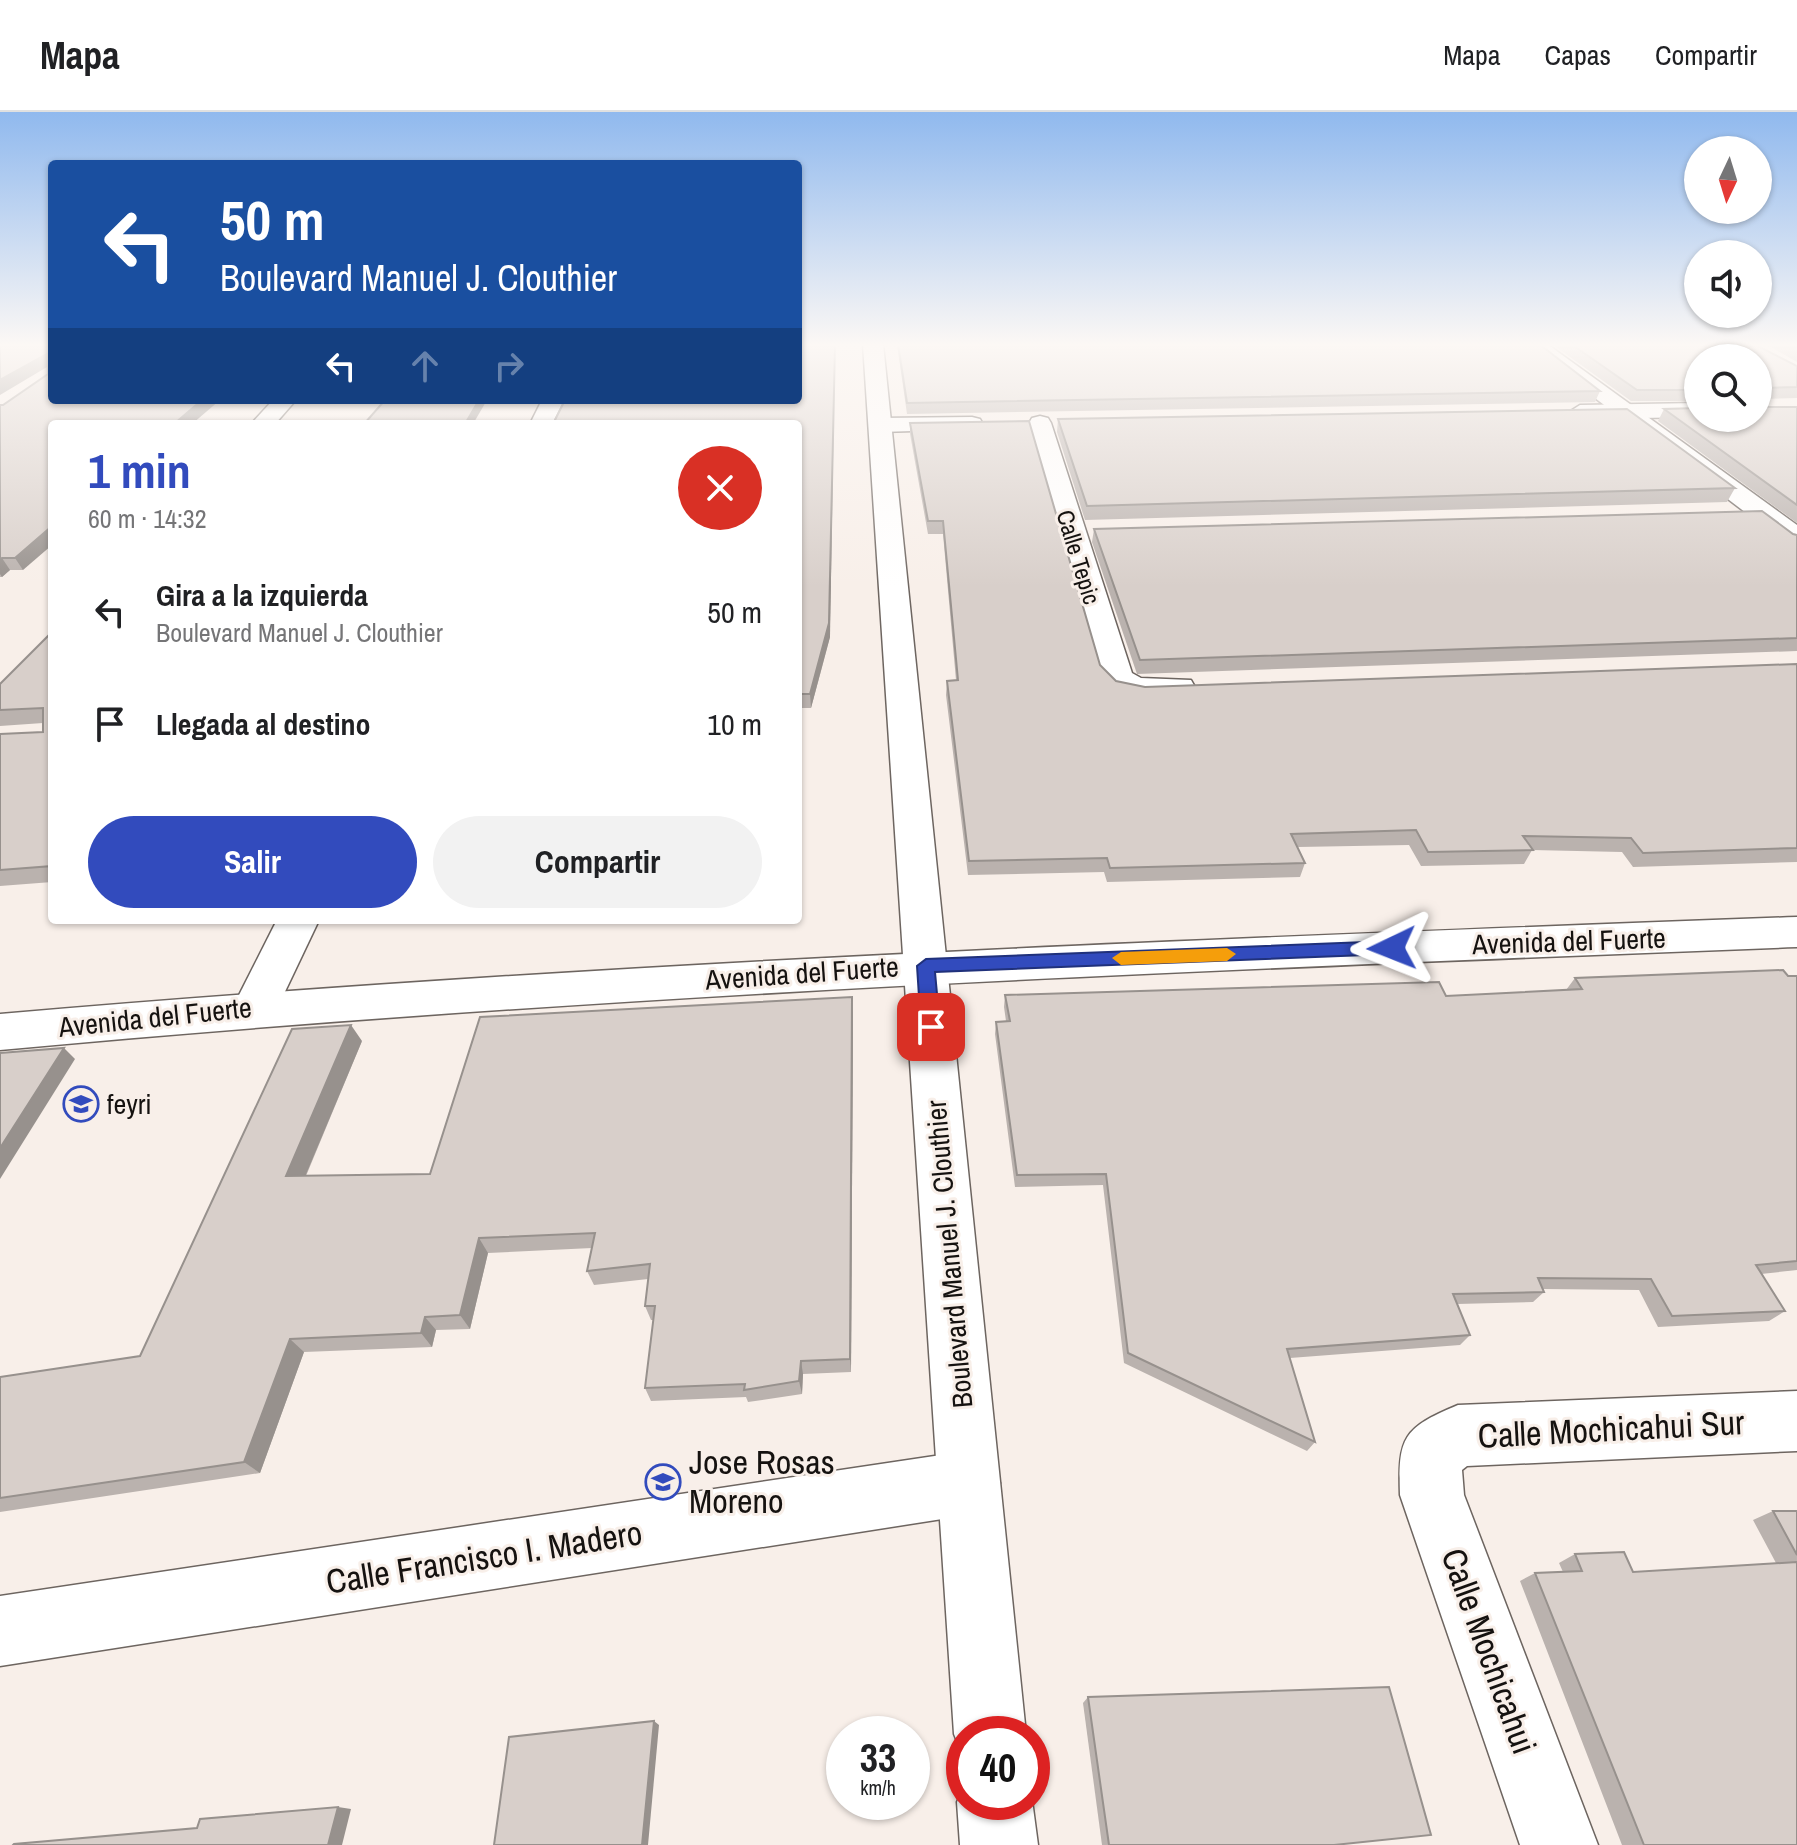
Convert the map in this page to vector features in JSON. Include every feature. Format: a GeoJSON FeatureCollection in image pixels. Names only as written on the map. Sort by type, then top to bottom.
{"type":"FeatureCollection","features":[{"type":"Feature","properties":{"kind":"street","name":"Calle Tepic"},"geometry":{"type":"LineString","coordinates":[[880,425],[896,425]]}},
{"type":"Feature","properties":{"kind":"street","name":"Boulevard Manuel J. Clouthier"},"geometry":{"type":"LineString","coordinates":[[880,425],[988,1716]]}},
{"type":"Feature","properties":{"kind":"street","name":"Calle Tepic"},"geometry":{"type":"LineString","coordinates":[[1048,425],[1070,531],[1117,678],[1126,685],[1143,688],[1207,686]]}},
{"type":"Feature","properties":{"kind":"street"},"geometry":{"type":"LineString","coordinates":[[1644,425],[1797,538]]}},
{"type":"Feature","properties":{"kind":"street"},"geometry":{"type":"LineString","coordinates":[[1715,514],[1762,512]]}},
{"type":"Feature","properties":{"kind":"street"},"geometry":{"type":"LineString","coordinates":[[1070,531],[1102,530]]}},
{"type":"Feature","properties":{"kind":"street"},"geometry":{"type":"LineString","coordinates":[[256,1007],[296,924]]}},
{"type":"Feature","properties":{"kind":"street","name":"Avenida del Fuerte"},"geometry":{"type":"LineString","coordinates":[[0,1032],[256,1007],[926,966],[1797,932]]}},
{"type":"Feature","properties":{"kind":"street","name":"Calle Mochicahui Sur"},"geometry":{"type":"LineString","coordinates":[[1430,1455],[1458,1436],[1797,1421]]}},
{"type":"Feature","properties":{"kind":"street","name":"Calle Mochicahui"},"geometry":{"type":"LineString","coordinates":[[1430,1455],[1432,1495],[1559,1845]]}},
{"type":"Feature","properties":{"kind":"street","name":"Calle Francisco I. Madero"},"geometry":{"type":"LineString","coordinates":[[0,1631],[968,1483]]}},
{"type":"Feature","properties":{"kind":"street"},"geometry":{"type":"LineString","coordinates":[[997,1820],[999,1845]]}},
{"type":"Feature","properties":{"kind":"building"},"geometry":{"type":"Polygon","coordinates":[[[0,425],[48,425],[48,529],[15,558],[0,559],[0,425]]]}},
{"type":"Feature","properties":{"kind":"building"},"geometry":{"type":"Polygon","coordinates":[[[802,425],[833,425],[829,623],[810,694],[802,694],[802,425]]]}},
{"type":"Feature","properties":{"kind":"building"},"geometry":{"type":"Polygon","coordinates":[[[910,425],[1030,425],[1100,665],[1116,681],[1145,687],[1797,664],[1797,848],[1643,853],[1631,838],[1523,836],[1533,850],[1428,852],[1416,830],[1291,834],[1305,863],[1110,868],[1107,858],[969,861],[947,681],[958,680],[943,521],[928,521],[910,425]]]}},
{"type":"Feature","properties":{"kind":"building"},"geometry":{"type":"Polygon","coordinates":[[[1060,425],[1649,425],[1735,488],[1087,506],[1060,425]]]}},
{"type":"Feature","properties":{"kind":"building"},"geometry":{"type":"Polygon","coordinates":[[[1772,425],[1797,425],[1797,505],[1696,432],[1772,432],[1772,425]]]}},
{"type":"Feature","properties":{"kind":"building"},"geometry":{"type":"Polygon","coordinates":[[[1762,511],[1797,535],[1797,638],[1140,660],[1094,529],[1762,511]]]}},
{"type":"Feature","properties":{"kind":"building"},"geometry":{"type":"Polygon","coordinates":[[[48,636],[48,866],[0,870],[0,734],[43,732],[43,708],[0,710],[0,684],[48,636]]]}},
{"type":"Feature","properties":{"kind":"building"},"geometry":{"type":"Polygon","coordinates":[[[1783,970],[1788,976],[1797,976],[1797,1261],[1756,1265],[1785,1311],[1672,1316],[1651,1279],[1538,1278],[1544,1292],[1453,1294],[1470,1335],[1287,1349],[1315,1442],[1128,1353],[1106,1174],[1017,1175],[996,1022],[1010,1021],[1005,995],[1439,982],[1446,996],[1582,989],[1575,978],[1783,970]]]}},
{"type":"Feature","properties":{"kind":"building"},"geometry":{"type":"Polygon","coordinates":[[[852,997],[850,1359],[801,1361],[799,1381],[744,1390],[745,1384],[645,1388],[655,1306],[645,1306],[650,1264],[587,1271],[595,1233],[479,1238],[460,1315],[425,1317],[421,1333],[290,1339],[244,1462],[0,1498],[0,1377],[140,1356],[292,1029],[351,1025],[286,1176],[430,1174],[480,1017],[852,997]]]}},
{"type":"Feature","properties":{"kind":"building"},"geometry":{"type":"Polygon","coordinates":[[[64,1048],[0,1148],[0,1053],[64,1048]]]}},
{"type":"Feature","properties":{"kind":"building"},"geometry":{"type":"Polygon","coordinates":[[[1773,1511],[1797,1511],[1797,1555],[1773,1511]]]}},
{"type":"Feature","properties":{"kind":"building"},"geometry":{"type":"Polygon","coordinates":[[[1624,1552],[1633,1572],[1797,1562],[1797,1845],[1644,1845],[1535,1573],[1582,1571],[1575,1554],[1624,1552]]]}},
{"type":"Feature","properties":{"kind":"building"},"geometry":{"type":"Polygon","coordinates":[[[1389,1687],[1431,1835],[1334,1845],[1109,1845],[1088,1697],[1389,1687]]]}},
{"type":"Feature","properties":{"kind":"building"},"geometry":{"type":"Polygon","coordinates":[[[654,1721],[642,1845],[494,1845],[509,1737],[654,1721]]]}},
{"type":"Feature","properties":{"kind":"building"},"geometry":{"type":"Polygon","coordinates":[[[338,1807],[328,1845],[13,1845],[197,1828],[200,1819],[338,1807]]]}},
{"type":"Feature","properties":{"kind":"slow traffic"},"geometry":{"type":"LineString","coordinates":[[1121,958],[1227,954]]}},
{"type":"Feature","properties":{"kind":"place","name":"feyri"},"geometry":{"type":"Point","coordinates":[81,1104]}},
{"type":"Feature","properties":{"kind":"place","name":"Jose Rosas Moreno"},"geometry":{"type":"Point","coordinates":[663,1482]}},
{"type":"Feature","properties":{"kind":"route"},"geometry":{"type":"LineString","coordinates":[[931,1027],[926,966],[1392,948]]}}]}
